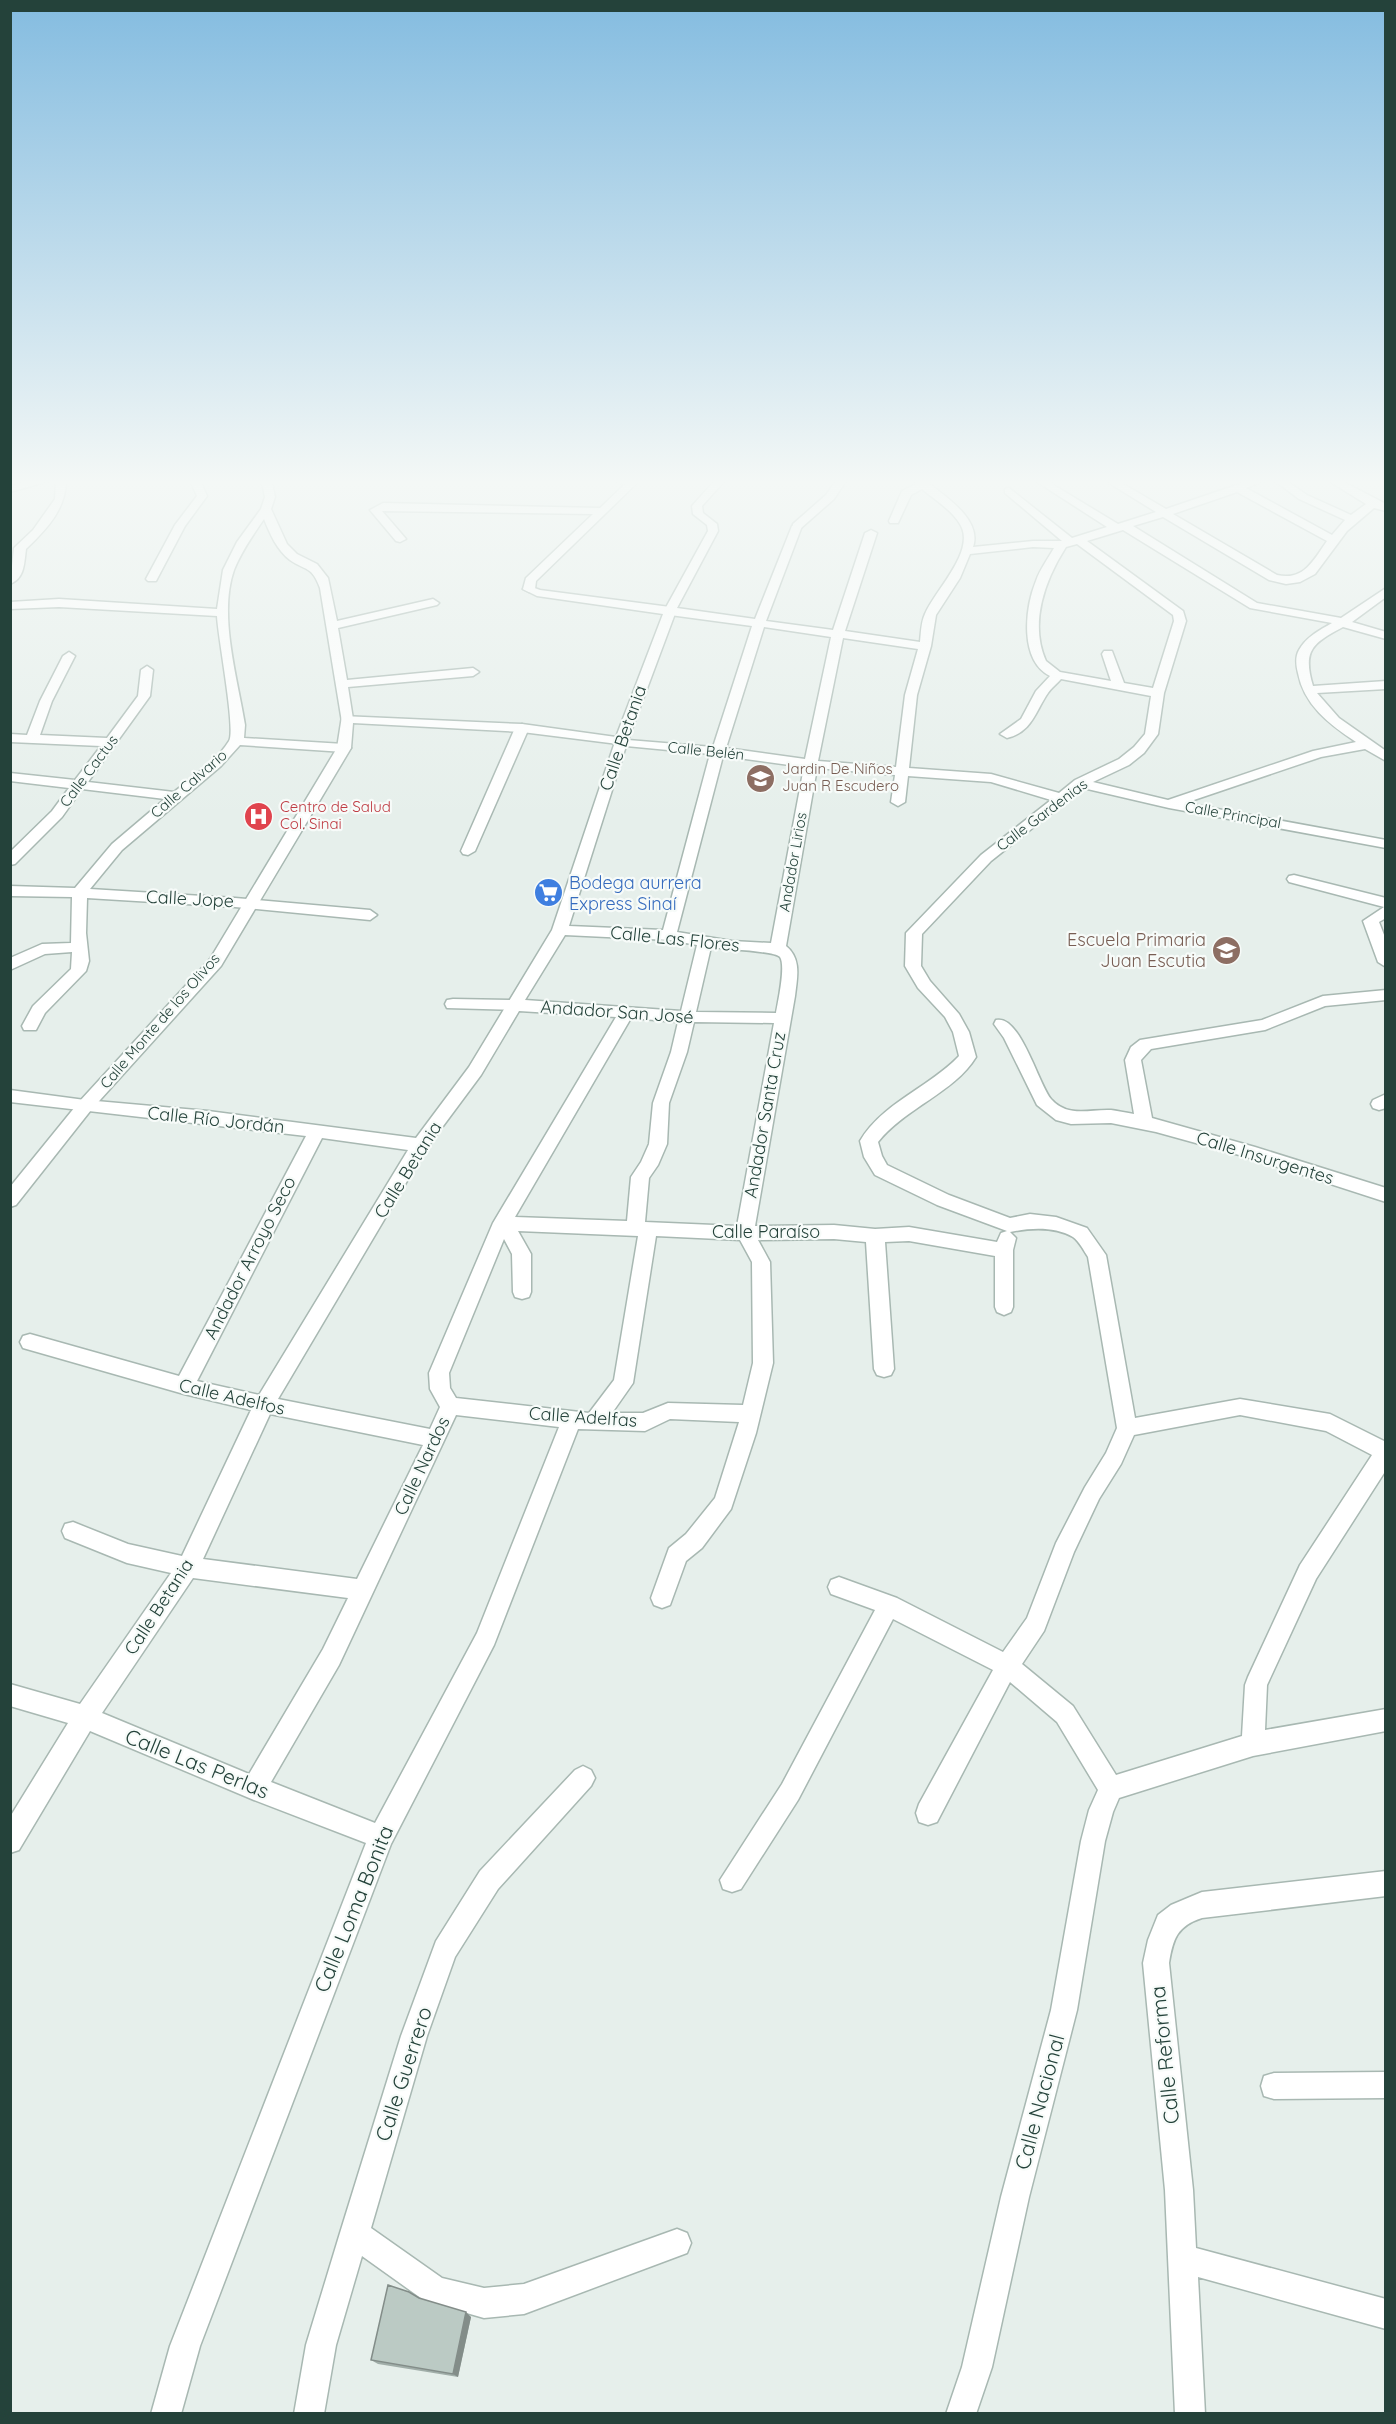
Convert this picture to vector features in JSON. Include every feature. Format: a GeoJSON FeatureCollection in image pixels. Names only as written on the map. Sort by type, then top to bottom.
{"type":"FeatureCollection","features":[{"type":"Feature","properties":{"kind":"street","name":"Calle Calvario"},"geometry":{"type":"LineString","coordinates":[[80,892],[117,847],[216,763],[237,741],[239,725],[222,613],[225,591]]}},
{"type":"Feature","properties":{"kind":"street","name":"Calle Monte de los Olivos"},"geometry":{"type":"LineString","coordinates":[[10,1200],[84,1106],[216,962],[344,748],[347,719],[325,591]]}},
{"type":"Feature","properties":{"kind":"street"},"geometry":{"type":"LineString","coordinates":[[532,591],[537,594],[925,646]]}},
{"type":"Feature","properties":{"kind":"street","name":"Calle Betania"},"geometry":{"type":"LineString","coordinates":[[10,1841],[85,1717],[188,1567],[264,1406],[420,1145],[475,1071],[560,930],[621,742],[670,611],[681,591]]}},
{"type":"Feature","properties":{"kind":"street"},"geometry":{"type":"LineString","coordinates":[[669,935],[718,751],[771,591]]}},
{"type":"Feature","properties":{"kind":"street","name":"Andador Lirios"},"geometry":{"type":"LineString","coordinates":[[782,951],[810,764],[838,634],[852,591]]}},
{"type":"Feature","properties":{"kind":"street"},"geometry":{"type":"LineString","coordinates":[[898,802],[911,695],[925,646],[930,615],[945,591]]}},
{"type":"Feature","properties":{"kind":"street"},"geometry":{"type":"LineString","coordinates":[[1038,591],[1036,600],[1035,650],[1046,669],[1058,675],[1158,693]]}},
{"type":"Feature","properties":{"kind":"street","name":"Calle Gardenias"},"geometry":{"type":"LineString","coordinates":[[1009,1225],[943,1200],[881,1170],[873,1157],[869,1141],[880,1124],[957,1070],[968,1057],[961,1032],[951,1014],[924,984],[913,966],[914,933],[986,858],[1080,783],[1124,762],[1139,750],[1151,734],[1158,693],[1180,621],[1179,614],[1144,591]]}},
{"type":"Feature","properties":{"kind":"street"},"geometry":{"type":"LineString","coordinates":[[1229,591],[1254,606],[1341,622],[1386,636]]}},
{"type":"Feature","properties":{"kind":"street"},"geometry":{"type":"LineString","coordinates":[[1386,591],[1314,641],[1304,651],[1302,658],[1304,680],[1320,707],[1336,722],[1386,757]]}},
{"type":"Feature","properties":{"kind":"street"},"geometry":{"type":"LineString","coordinates":[[10,606],[59,603],[222,613]]}},
{"type":"Feature","properties":{"kind":"street"},"geometry":{"type":"LineString","coordinates":[[332,626],[433,603]]}},
{"type":"Feature","properties":{"kind":"street"},"geometry":{"type":"LineString","coordinates":[[1108,654],[1119,686]]}},
{"type":"Feature","properties":{"kind":"street"},"geometry":{"type":"LineString","coordinates":[[32,738],[46,701],[69,656]]}},
{"type":"Feature","properties":{"kind":"street","name":"Calle Cactus"},"geometry":{"type":"LineString","coordinates":[[10,861],[57,814],[144,696],[147,670]]}},
{"type":"Feature","properties":{"kind":"street"},"geometry":{"type":"LineString","coordinates":[[342,684],[473,672]]}},
{"type":"Feature","properties":{"kind":"street"},"geometry":{"type":"LineString","coordinates":[[1007,734],[1023,727],[1029,720],[1042,692],[1058,675]]}},
{"type":"Feature","properties":{"kind":"street"},"geometry":{"type":"LineString","coordinates":[[1308,690],[1386,685]]}},
{"type":"Feature","properties":{"kind":"street","name":"Calle Belén"},"geometry":{"type":"LineString","coordinates":[[347,719],[522,728],[810,764],[991,778],[1062,799]]}},
{"type":"Feature","properties":{"kind":"street"},"geometry":{"type":"LineString","coordinates":[[468,851],[522,728]]}},
{"type":"Feature","properties":{"kind":"street"},"geometry":{"type":"LineString","coordinates":[[10,738],[111,742]]}},
{"type":"Feature","properties":{"kind":"street"},"geometry":{"type":"LineString","coordinates":[[237,741],[344,748]]}},
{"type":"Feature","properties":{"kind":"street"},"geometry":{"type":"LineString","coordinates":[[1168,804],[1318,754],[1368,744]]}},
{"type":"Feature","properties":{"kind":"street"},"geometry":{"type":"LineString","coordinates":[[10,777],[175,796]]}},
{"type":"Feature","properties":{"kind":"street","name":"Calle Principal"},"geometry":{"type":"LineString","coordinates":[[1080,783],[1168,804],[1384,841]]}},
{"type":"Feature","properties":{"kind":"street"},"geometry":{"type":"LineString","coordinates":[[1294,879],[1386,903]]}},
{"type":"Feature","properties":{"kind":"street","name":"Calle Jope"},"geometry":{"type":"LineString","coordinates":[[10,891],[80,892],[250,903],[370,915]]}},
{"type":"Feature","properties":{"kind":"street"},"geometry":{"type":"LineString","coordinates":[[30,1026],[39,1010],[78,971],[81,961],[80,892]]}},
{"type":"Feature","properties":{"kind":"street"},"geometry":{"type":"LineString","coordinates":[[1386,911],[1371,921],[1386,962]]}},
{"type":"Feature","properties":{"kind":"street","name":"Calle Las Flores"},"geometry":{"type":"LineString","coordinates":[[560,930],[669,935],[705,942],[782,951]]}},
{"type":"Feature","properties":{"kind":"street"},"geometry":{"type":"LineString","coordinates":[[583,1420],[623,1383],[628,1363],[641,1230],[640,1177],[649,1165],[658,1144],[661,1103],[679,1052],[705,942]]}},
{"type":"Feature","properties":{"kind":"street"},"geometry":{"type":"LineString","coordinates":[[10,965],[42,949],[79,947]]}},
{"type":"Feature","properties":{"kind":"street","name":"Andador Santa Cruz"},"geometry":{"type":"LineString","coordinates":[[745,1233],[790,965],[782,951]]}},
{"type":"Feature","properties":{"kind":"street"},"geometry":{"type":"LineString","coordinates":[[1144,1122],[1133,1060],[1137,1050],[1146,1044],[1265,1025],[1323,1001],[1386,995]]}},
{"type":"Feature","properties":{"kind":"street","name":"Andador San José"},"geometry":{"type":"LineString","coordinates":[[453,1004],[515,1005],[688,1017],[782,1018]]}},
{"type":"Feature","properties":{"kind":"street","name":"Calle Nardos"},"geometry":{"type":"LineString","coordinates":[[254,1788],[331,1657],[436,1439],[450,1406],[440,1389],[439,1373],[502,1223],[626,1014]]}},
{"type":"Feature","properties":{"kind":"street","name":"Calle Insurgentes"},"geometry":{"type":"LineString","coordinates":[[1002,1024],[1011,1036],[1043,1101],[1063,1118],[1116,1116],[1144,1122],[1268,1157],[1386,1195]]}},
{"type":"Feature","properties":{"kind":"street","name":"Calle Río Jordán"},"geometry":{"type":"LineString","coordinates":[[10,1096],[84,1106],[208,1117],[420,1145]]}},
{"type":"Feature","properties":{"kind":"street","name":"Andador Arroyo Seco"},"geometry":{"type":"LineString","coordinates":[[184,1386],[317,1132]]}},
{"type":"Feature","properties":{"kind":"street"},"geometry":{"type":"LineString","coordinates":[[928,1813],[1007,1666],[1036,1624],[1064,1550],[1092,1493],[1114,1458],[1127,1428],[1098,1255],[1082,1233],[1056,1224],[1030,1221],[1009,1225],[1004,1250],[1004,1307]]}},
{"type":"Feature","properties":{"kind":"street"},"geometry":{"type":"LineString","coordinates":[[502,1223],[519,1243],[523,1261],[522,1292]]}},
{"type":"Feature","properties":{"kind":"street","name":"Calle Paraíso"},"geometry":{"type":"LineString","coordinates":[[502,1223],[745,1233],[834,1232],[875,1236],[909,1234],[1004,1250]]}},
{"type":"Feature","properties":{"kind":"street"},"geometry":{"type":"LineString","coordinates":[[662,1598],[677,1555],[694,1540],[724,1503],[763,1363],[761,1262],[745,1233]]}},
{"type":"Feature","properties":{"kind":"street"},"geometry":{"type":"LineString","coordinates":[[875,1236],[884,1369]]}},
{"type":"Feature","properties":{"kind":"street","name":"Calle Adelfos"},"geometry":{"type":"LineString","coordinates":[[30,1342],[184,1386],[264,1406],[436,1439]]}},
{"type":"Feature","properties":{"kind":"street","name":"Calle Adelfas"},"geometry":{"type":"LineString","coordinates":[[450,1406],[583,1420],[645,1422],[668,1411],[750,1414]]}},
{"type":"Feature","properties":{"kind":"street"},"geometry":{"type":"LineString","coordinates":[[1127,1428],[1240,1407],[1330,1423],[1385,1452],[1308,1572],[1256,1685],[1253,1744]]}},
{"type":"Feature","properties":{"kind":"street","name":"Calle Loma Bonita"},"geometry":{"type":"LineString","coordinates":[[166,2414],[185,2346],[381,1837],[486,1638],[583,1420]]}},
{"type":"Feature","properties":{"kind":"street"},"geometry":{"type":"LineString","coordinates":[[73,1531],[127,1553],[188,1567],[364,1590]]}},
{"type":"Feature","properties":{"kind":"street"},"geometry":{"type":"LineString","coordinates":[[839,1587],[889,1605],[1007,1666],[1065,1714],[1111,1789],[1253,1744],[1386,1720]]}},
{"type":"Feature","properties":{"kind":"street"},"geometry":{"type":"LineString","coordinates":[[732,1880],[790,1792],[889,1605]]}},
{"type":"Feature","properties":{"kind":"street","name":"Calle Las Perlas"},"geometry":{"type":"LineString","coordinates":[[10,1695],[85,1717],[254,1788],[381,1837]]}},
{"type":"Feature","properties":{"kind":"street","name":"Calle Guerrero"},"geometry":{"type":"LineString","coordinates":[[309,2414],[321,2345],[414,2036],[445,1950],[489,1880],[583,1778]]}},
{"type":"Feature","properties":{"kind":"street","name":"Calle Nacional"},"geometry":{"type":"LineString","coordinates":[[961,2414],[977,2367],[1015,2197],[1064,2010],[1093,1840],[1101,1810],[1111,1789]]}},
{"type":"Feature","properties":{"kind":"street","name":"Calle Reforma"},"geometry":{"type":"LineString","coordinates":[[1190,2414],[1179,2190],[1156,1963],[1161,1935],[1169,1919],[1202,1905],[1386,1883]]}},
{"type":"Feature","properties":{"kind":"street"},"geometry":{"type":"LineString","coordinates":[[1274,2085],[1386,2085]]}},
{"type":"Feature","properties":{"kind":"street"},"geometry":{"type":"LineString","coordinates":[[354,2233],[435,2291],[484,2303],[524,2299],[677,2243]]}},
{"type":"Feature","properties":{"kind":"street"},"geometry":{"type":"LineString","coordinates":[[1183,2259],[1386,2314]]}},
{"type":"Feature","properties":{"kind":"building"},"geometry":{"type":"Polygon","coordinates":[[[388,2285],[419,2298],[466,2312],[453,2374],[371,2360],[388,2285]]]}},
{"type":"Feature","properties":{"kind":"place","name":"Jardin De Niños Juan R Escudero"},"geometry":{"type":"Point","coordinates":[761,778]}},
{"type":"Feature","properties":{"kind":"place","name":"Centro de Salud Col. Sinai"},"geometry":{"type":"Point","coordinates":[259,816]}},
{"type":"Feature","properties":{"kind":"place","name":"Bodega aurrera Express Sinaí"},"geometry":{"type":"Point","coordinates":[548,893]}},
{"type":"Feature","properties":{"kind":"place","name":"Escuela Primaria Juan Escutia"},"geometry":{"type":"Point","coordinates":[1227,950]}}]}
